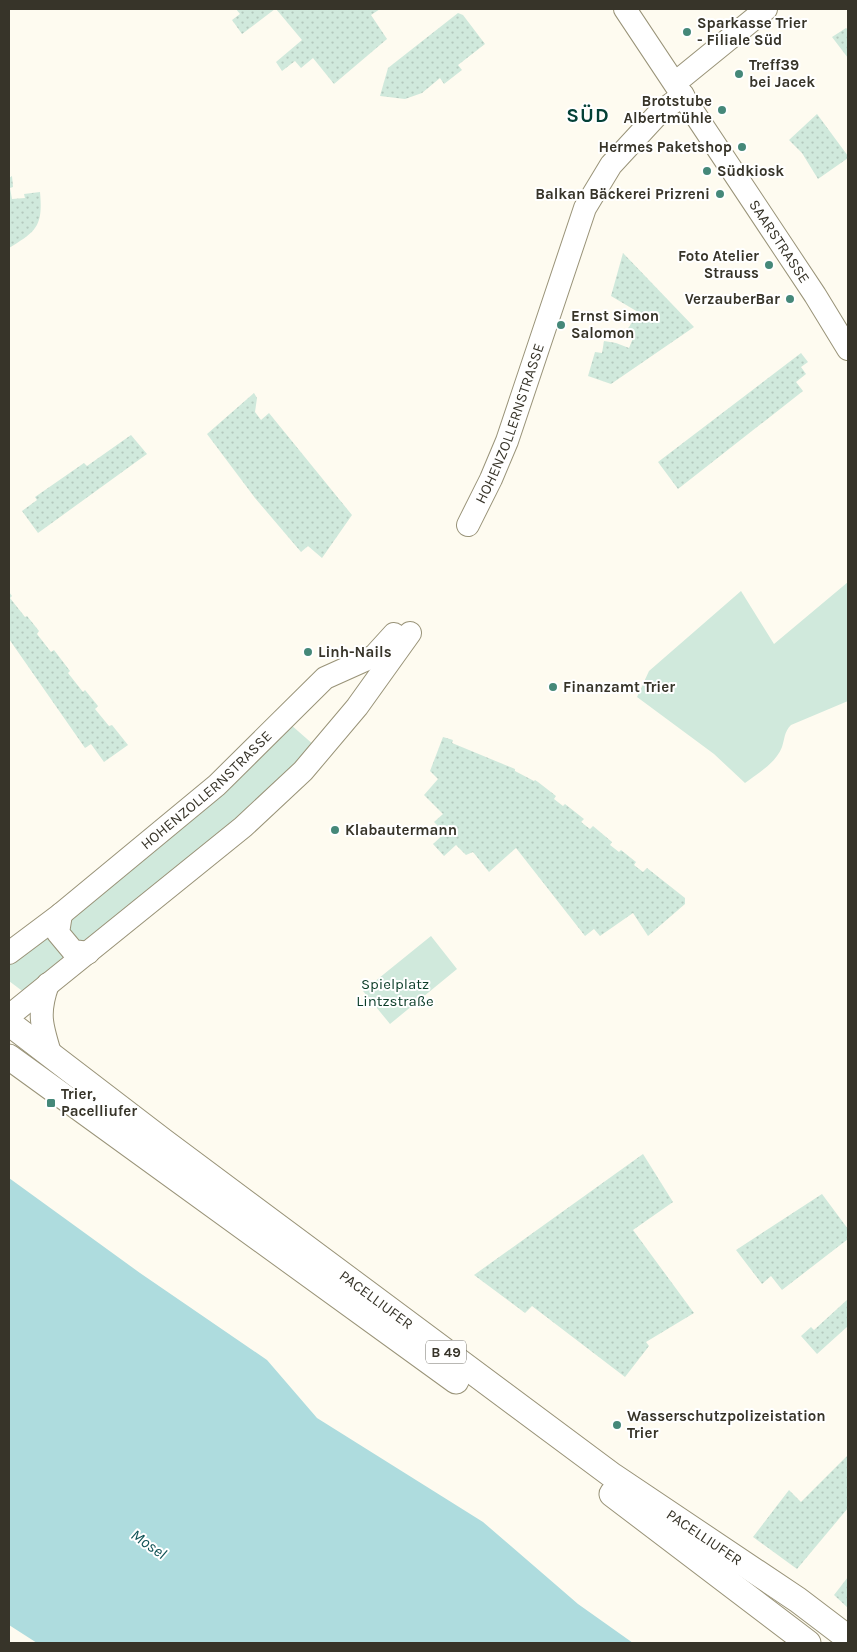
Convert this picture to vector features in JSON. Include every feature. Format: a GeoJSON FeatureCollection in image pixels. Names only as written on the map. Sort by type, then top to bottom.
{"type":"FeatureCollection","features":[{"type":"Feature","properties":{"kind":"main road","name":"PACELLIUFER"},"geometry":{"type":"LineString","coordinates":[[9,1023],[613,1476],[798,1600],[848,1638]]}},
{"type":"Feature","properties":{"kind":"main road","name":"PACELLIUFER"},"geometry":{"type":"LineString","coordinates":[[9,1057],[572,1464],[808,1643]]}},
{"type":"Feature","properties":{"kind":"street","name":"SAARSTRASSE"},"geometry":{"type":"LineString","coordinates":[[625,9],[815,295],[848,349]]}},
{"type":"Feature","properties":{"kind":"street","name":"HOHENZOLLERNSTRASSE"},"geometry":{"type":"LineString","coordinates":[[468,525],[491,479],[507,440],[585,208],[611,165],[679,89],[766,9]]}},
{"type":"Feature","properties":{"kind":"street","name":"HOHENZOLLERNSTRASSE"},"geometry":{"type":"LineString","coordinates":[[9,954],[61,914],[217,785],[325,678],[374,656],[405,630],[357,707],[303,771],[242,827],[9,1016]]}},
{"type":"Feature","properties":{"kind":"street"},"geometry":{"type":"LineString","coordinates":[[325,678],[348,684],[352,690],[357,707]]}},
{"type":"Feature","properties":{"kind":"street"},"geometry":{"type":"LineString","coordinates":[[61,914],[58,933],[73,951],[88,953]]}},
{"type":"Feature","properties":{"kind":"street"},"geometry":{"type":"LineString","coordinates":[[48,984],[43,998],[41,1015],[51,1056]]}},
{"type":"Feature","properties":{"kind":"green space"},"geometry":{"type":"Polygon","coordinates":[[[236,9],[275,9],[242,34],[232,20],[240,14],[236,9]]]}},
{"type":"Feature","properties":{"kind":"green space"},"geometry":{"type":"Polygon","coordinates":[[[276,9],[380,9],[371,15],[387,39],[334,84],[313,58],[301,68],[295,61],[282,71],[276,62],[302,40],[276,9]]]}},
{"type":"Feature","properties":{"kind":"green space"},"geometry":{"type":"Polygon","coordinates":[[[458,13],[463,15],[485,44],[458,65],[462,70],[444,84],[440,78],[422,93],[405,99],[380,96],[388,68],[458,13]]]}},
{"type":"Feature","properties":{"kind":"green space"},"geometry":{"type":"Polygon","coordinates":[[[846,28],[848,30],[848,58],[832,37],[846,28]]]}},
{"type":"Feature","properties":{"kind":"green space"},"geometry":{"type":"Polygon","coordinates":[[[817,114],[848,156],[848,158],[818,179],[802,153],[789,140],[817,114]]]}},
{"type":"Feature","properties":{"kind":"green space"},"geometry":{"type":"Polygon","coordinates":[[[12,176],[13,187],[10,188],[12,199],[25,198],[24,194],[40,192],[41,203],[39,220],[32,232],[9,248],[9,178],[12,176]]]}},
{"type":"Feature","properties":{"kind":"green space"},"geometry":{"type":"Polygon","coordinates":[[[623,253],[694,327],[611,384],[588,376],[595,352],[602,353],[604,341],[629,348],[634,336],[626,332],[638,312],[611,296],[623,253]]]}},
{"type":"Feature","properties":{"kind":"green space"},"geometry":{"type":"Polygon","coordinates":[[[801,353],[808,362],[801,367],[806,374],[796,382],[803,391],[678,489],[658,462],[801,353]]]}},
{"type":"Feature","properties":{"kind":"green space"},"geometry":{"type":"Polygon","coordinates":[[[254,393],[257,398],[255,412],[261,420],[269,413],[352,515],[322,558],[308,546],[301,552],[255,498],[207,434],[254,393]]]}},
{"type":"Feature","properties":{"kind":"green space"},"geometry":{"type":"Polygon","coordinates":[[[131,435],[147,454],[38,533],[22,511],[37,500],[35,497],[84,463],[87,466],[131,435]]]}},
{"type":"Feature","properties":{"kind":"green space"},"geometry":{"type":"Polygon","coordinates":[[[848,582],[848,701],[791,725],[776,758],[745,783],[714,754],[637,697],[649,671],[741,591],[774,644],[848,582]]]}},
{"type":"Feature","properties":{"kind":"green space"},"geometry":{"type":"Polygon","coordinates":[[[9,592],[12,596],[10,598],[39,631],[37,634],[51,652],[54,650],[70,671],[68,673],[83,692],[85,690],[98,706],[95,709],[109,726],[112,725],[128,745],[104,762],[91,744],[85,748],[9,639],[9,592]]]}},
{"type":"Feature","properties":{"kind":"green space"},"geometry":{"type":"Polygon","coordinates":[[[290,724],[315,746],[244,817],[92,941],[81,942],[69,934],[68,921],[290,724]]]}},
{"type":"Feature","properties":{"kind":"green space"},"geometry":{"type":"Polygon","coordinates":[[[443,737],[453,740],[452,743],[515,769],[515,771],[538,782],[556,796],[554,799],[563,806],[565,804],[584,819],[581,822],[590,829],[593,826],[612,842],[610,845],[619,852],[621,850],[636,862],[634,865],[643,872],[647,868],[685,898],[685,904],[648,936],[633,913],[600,936],[594,929],[585,936],[516,848],[489,872],[473,852],[466,855],[456,845],[444,856],[433,844],[445,833],[434,822],[443,814],[424,795],[438,779],[430,771],[443,737]]]}},
{"type":"Feature","properties":{"kind":"green space"},"geometry":{"type":"Polygon","coordinates":[[[52,929],[56,946],[69,959],[25,993],[9,981],[9,965],[52,929]]]}},
{"type":"Feature","properties":{"kind":"green space","name":"Spielplatz Lintzstraße"},"geometry":{"type":"Polygon","coordinates":[[[431,936],[457,969],[390,1024],[363,991],[431,936]]]}},
{"type":"Feature","properties":{"kind":"green space"},"geometry":{"type":"Polygon","coordinates":[[[643,1154],[673,1202],[633,1230],[694,1313],[646,1342],[649,1346],[625,1377],[532,1306],[525,1313],[474,1275],[643,1154]]]}},
{"type":"Feature","properties":{"kind":"green space"},"geometry":{"type":"Polygon","coordinates":[[[822,1194],[848,1229],[848,1239],[782,1290],[771,1276],[762,1284],[736,1250],[822,1194]]]}},
{"type":"Feature","properties":{"kind":"green space"},"geometry":{"type":"Polygon","coordinates":[[[848,1299],[848,1326],[817,1354],[801,1336],[811,1327],[814,1330],[848,1299]]]}},
{"type":"Feature","properties":{"kind":"green space"},"geometry":{"type":"Polygon","coordinates":[[[848,1455],[848,1508],[797,1569],[753,1537],[789,1490],[801,1502],[848,1455]]]}},
{"type":"Feature","properties":{"kind":"green space"},"geometry":{"type":"Polygon","coordinates":[[[848,1577],[848,1608],[834,1595],[848,1577]]]}},
{"type":"Feature","properties":{"kind":"water","name":"Mosel"},"geometry":{"type":"Polygon","coordinates":[[[9,1178],[140,1273],[267,1360],[317,1418],[483,1522],[578,1604],[633,1643],[37,1643],[9,1625],[9,1178]]]}},
{"type":"Feature","properties":{"kind":"place","name":"Sparkasse Trier - Filiale Süd"},"geometry":{"type":"Point","coordinates":[687,32]}},
{"type":"Feature","properties":{"kind":"place","name":"Treff39 bei Jacek"},"geometry":{"type":"Point","coordinates":[739,74]}},
{"type":"Feature","properties":{"kind":"place","name":"Brotstube Albertmühle"},"geometry":{"type":"Point","coordinates":[722,110]}},
{"type":"Feature","properties":{"kind":"place","name":"Hermes Paketshop"},"geometry":{"type":"Point","coordinates":[742,147]}},
{"type":"Feature","properties":{"kind":"place","name":"Südkiosk"},"geometry":{"type":"Point","coordinates":[707,171]}},
{"type":"Feature","properties":{"kind":"place","name":"Balkan Bäckerei Prizreni"},"geometry":{"type":"Point","coordinates":[720,194]}},
{"type":"Feature","properties":{"kind":"place","name":"Foto Atelier Strauss"},"geometry":{"type":"Point","coordinates":[769,265]}},
{"type":"Feature","properties":{"kind":"place","name":"VerzauberBar"},"geometry":{"type":"Point","coordinates":[790,299]}},
{"type":"Feature","properties":{"kind":"place","name":"Ernst Simon Salomon"},"geometry":{"type":"Point","coordinates":[561,325]}},
{"type":"Feature","properties":{"kind":"place","name":"Linh-Nails"},"geometry":{"type":"Point","coordinates":[308,652]}},
{"type":"Feature","properties":{"kind":"place","name":"Finanzamt Trier"},"geometry":{"type":"Point","coordinates":[553,687]}},
{"type":"Feature","properties":{"kind":"place","name":"Klabautermann"},"geometry":{"type":"Point","coordinates":[335,830]}},
{"type":"Feature","properties":{"kind":"place","name":"Trier, Pacelliufer"},"geometry":{"type":"Point","coordinates":[51,1103]}},
{"type":"Feature","properties":{"kind":"place","name":"Wasserschutzpolizeistation Trier"},"geometry":{"type":"Point","coordinates":[617,1425]}},
{"type":"Feature","properties":{"kind":"district","name":"SÜD"},"geometry":{"type":"Point","coordinates":[588,115]}}]}
